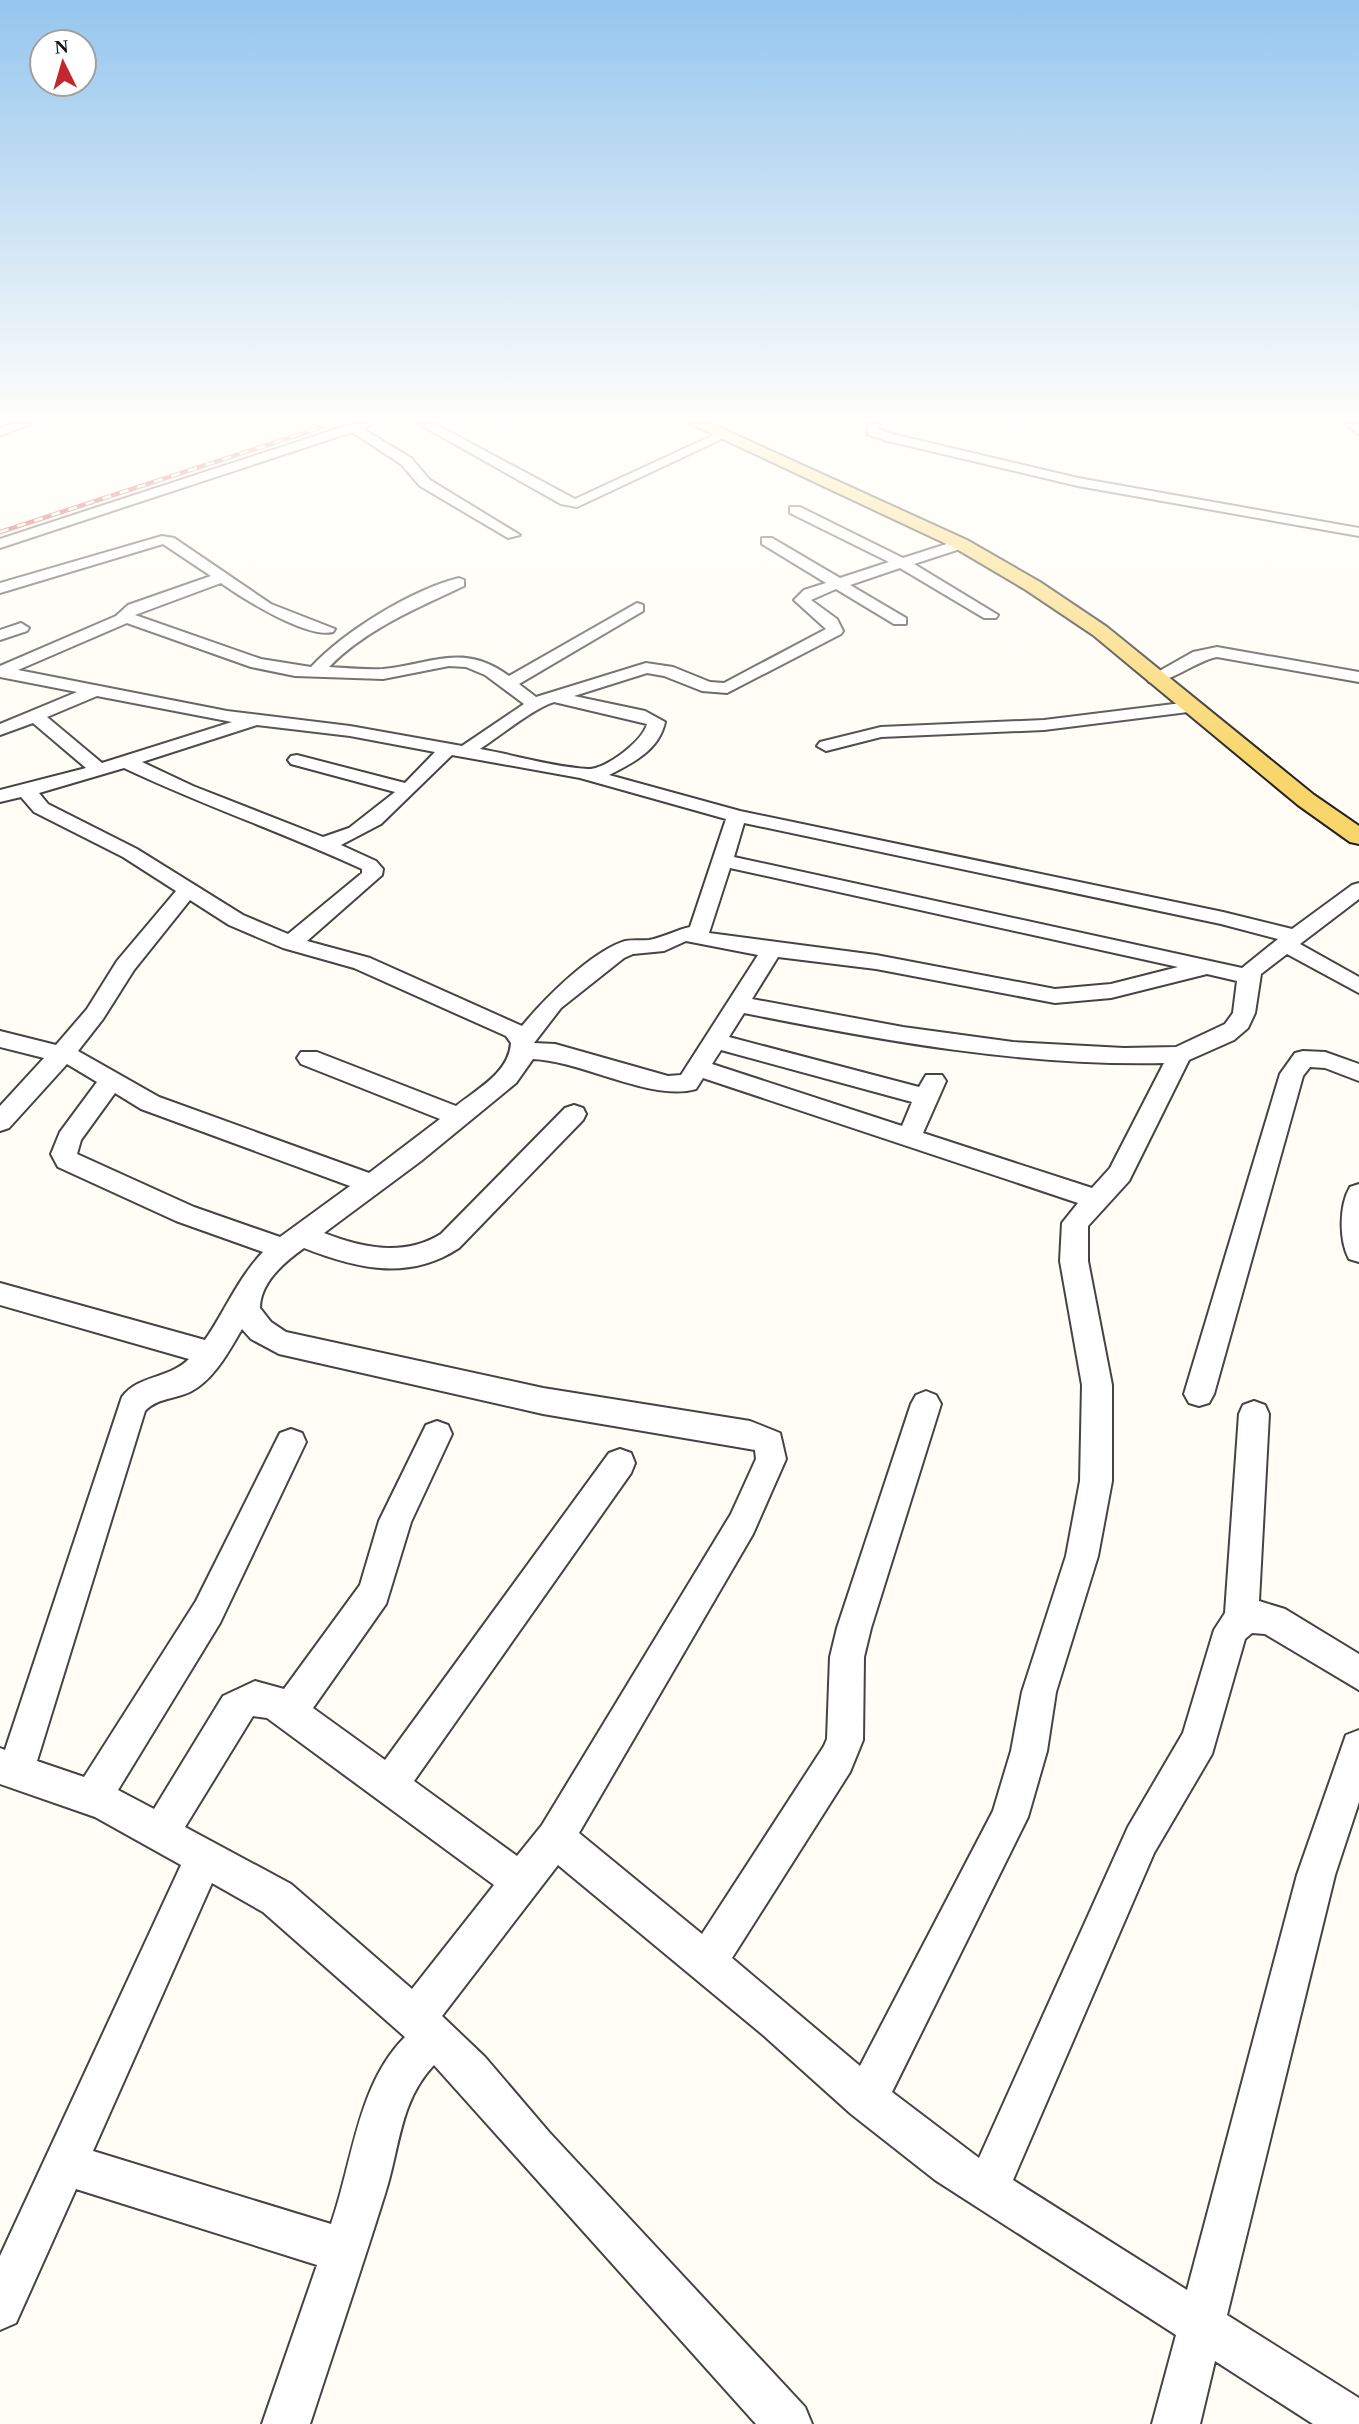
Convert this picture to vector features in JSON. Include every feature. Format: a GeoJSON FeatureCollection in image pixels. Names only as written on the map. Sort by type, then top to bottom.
{"type":"FeatureCollection","features":[{"type":"Feature","properties":{"kind":"main road"},"geometry":{"type":"LineString","coordinates":[[946,537],[1033,586],[1100,631],[1306,800],[1359,837]]}},
{"type":"Feature","properties":{"kind":"street"},"geometry":{"type":"LineString","coordinates":[[0,544],[21,537]]}},
{"type":"Feature","properties":{"kind":"street"},"geometry":{"type":"LineString","coordinates":[[850,537],[902,563],[990,615]]}},
{"type":"Feature","properties":{"kind":"street"},"geometry":{"type":"LineString","coordinates":[[0,588],[162,540],[169,541],[265,607],[327,629]]}},
{"type":"Feature","properties":{"kind":"street"},"geometry":{"type":"LineString","coordinates":[[767,541],[900,621]]}},
{"type":"Feature","properties":{"kind":"street"},"geometry":{"type":"LineString","coordinates":[[321,843],[335,840],[382,816],[407,789],[457,749],[523,716],[533,703],[646,668],[667,671],[708,687],[734,686],[835,631],[831,622],[802,600],[809,593],[961,544]]}},
{"type":"Feature","properties":{"kind":"street"},"geometry":{"type":"LineString","coordinates":[[1,672],[122,619],[134,607],[220,578]]}},
{"type":"Feature","properties":{"kind":"street"},"geometry":{"type":"LineString","coordinates":[[314,673],[344,642],[373,623],[459,583]]}},
{"type":"Feature","properties":{"kind":"street"},"geometry":{"type":"LineString","coordinates":[[509,684],[638,608]]}},
{"type":"Feature","properties":{"kind":"street"},"geometry":{"type":"LineString","coordinates":[[122,619],[135,619],[257,663],[314,673],[383,674],[458,661],[480,665],[533,703]]}},
{"type":"Feature","properties":{"kind":"street"},"geometry":{"type":"LineString","coordinates":[[0,635],[21,628]]}},
{"type":"Feature","properties":{"kind":"street"},"geometry":{"type":"LineString","coordinates":[[1155,678],[1199,655],[1217,652],[1359,677]]}},
{"type":"Feature","properties":{"kind":"street"},"geometry":{"type":"LineString","coordinates":[[1,672],[255,720],[350,731],[593,776],[737,816],[1223,918],[1291,941],[1359,986]]}},
{"type":"Feature","properties":{"kind":"street"},"geometry":{"type":"LineString","coordinates":[[0,730],[97,690]]}},
{"type":"Feature","properties":{"kind":"street"},"geometry":{"type":"LineString","coordinates":[[554,697],[639,715],[656,722],[653,735],[640,748],[593,776]]}},
{"type":"Feature","properties":{"kind":"street"},"geometry":{"type":"LineString","coordinates":[[826,746],[881,732],[1044,725],[1190,707]]}},
{"type":"Feature","properties":{"kind":"street"},"geometry":{"type":"LineString","coordinates":[[35,716],[99,770]]}},
{"type":"Feature","properties":{"kind":"street"},"geometry":{"type":"LineString","coordinates":[[0,796],[126,762],[255,720]]}},
{"type":"Feature","properties":{"kind":"street"},"geometry":{"type":"LineString","coordinates":[[297,760],[407,789]]}},
{"type":"Feature","properties":{"kind":"street"},"geometry":{"type":"LineString","coordinates":[[126,762],[179,788],[321,843],[373,869],[372,875],[291,943]]}},
{"type":"Feature","properties":{"kind":"street"},"geometry":{"type":"LineString","coordinates":[[28,790],[33,802],[41,808],[130,853],[236,920],[291,943],[362,963],[514,1031],[524,1046],[555,1052],[668,1084],[688,1083],[772,950]]}},
{"type":"Feature","properties":{"kind":"street"},"geometry":{"type":"LineString","coordinates":[[737,816],[699,932],[673,937],[656,946],[629,947],[616,953],[553,1003],[524,1046],[520,1065],[508,1077],[292,1242],[248,1289],[243,1305],[186,1380],[145,1392],[132,1406],[8,1768],[92,1798],[278,1898],[424,2027],[788,2424]]}},
{"type":"Feature","properties":{"kind":"street"},"geometry":{"type":"LineString","coordinates":[[722,860],[1248,976]]}},
{"type":"Feature","properties":{"kind":"street"},"geometry":{"type":"LineString","coordinates":[[866,2099],[1010,1817],[1020,1788],[1039,1692],[1082,1556],[1096,1481],[1097,1385],[1072,1239],[1075,1223],[1120,1174],[1180,1055],[1191,1047],[1228,1034],[1238,1026],[1245,1011],[1248,976],[1359,889]]}},
{"type":"Feature","properties":{"kind":"street"},"geometry":{"type":"LineString","coordinates":[[0,1122],[95,1014],[125,966],[188,890]]}},
{"type":"Feature","properties":{"kind":"street"},"geometry":{"type":"LineString","coordinates":[[688,935],[772,950],[877,962],[1055,996],[1111,991],[1207,967]]}},
{"type":"Feature","properties":{"kind":"street"},"geometry":{"type":"LineString","coordinates":[[738,1004],[887,1033],[1092,1055],[1180,1055]]}},
{"type":"Feature","properties":{"kind":"street"},"geometry":{"type":"LineString","coordinates":[[0,1039],[62,1053],[94,1068],[150,1103],[371,1184]]}},
{"type":"Feature","properties":{"kind":"street"},"geometry":{"type":"LineString","coordinates":[[716,1041],[930,1089],[909,1137]]}},
{"type":"Feature","properties":{"kind":"street"},"geometry":{"type":"LineString","coordinates":[[309,1058],[458,1117]]}},
{"type":"Feature","properties":{"kind":"street"},"geometry":{"type":"LineString","coordinates":[[1199,1394],[1292,1074],[1303,1059],[1313,1058],[1325,1059],[1359,1073]]}},
{"type":"Feature","properties":{"kind":"street"},"geometry":{"type":"LineString","coordinates":[[699,1068],[1096,1199]]}},
{"type":"Feature","properties":{"kind":"street"},"geometry":{"type":"LineString","coordinates":[[111,1081],[69,1138],[64,1154],[66,1160],[185,1214],[354,1256],[417,1258],[430,1255],[450,1241],[573,1114]]}},
{"type":"Feature","properties":{"kind":"street"},"geometry":{"type":"LineString","coordinates":[[1359,1194],[1355,1204],[1359,1252]]}},
{"type":"Feature","properties":{"kind":"street"},"geometry":{"type":"LineString","coordinates":[[0,1294],[209,1353]]}},
{"type":"Feature","properties":{"kind":"street"},"geometry":{"type":"LineString","coordinates":[[243,1305],[248,1320],[261,1333],[279,1342],[543,1401],[750,1434],[769,1442],[771,1459],[742,1524],[555,1838],[521,1882],[424,2027],[392,2087],[365,2190],[289,2423]]}},
{"type":"Feature","properties":{"kind":"street"},"geometry":{"type":"LineString","coordinates":[[706,1963],[837,1759],[845,1740],[847,1657],[926,1404]]}},
{"type":"Feature","properties":{"kind":"street"},"geometry":{"type":"LineString","coordinates":[[1241,1620],[1254,1414]]}},
{"type":"Feature","properties":{"kind":"street"},"geometry":{"type":"LineString","coordinates":[[289,1712],[374,1593],[395,1521],[437,1434]]}},
{"type":"Feature","properties":{"kind":"street"},"geometry":{"type":"LineString","coordinates":[[92,1798],[208,1612],[291,1442]]}},
{"type":"Feature","properties":{"kind":"street"},"geometry":{"type":"LineString","coordinates":[[389,1785],[620,1463]]}},
{"type":"Feature","properties":{"kind":"street"},"geometry":{"type":"LineString","coordinates":[[987,2190],[1141,1840],[1199,1741],[1231,1630],[1241,1620],[1257,1615],[1273,1620],[1359,1674]]}},
{"type":"Feature","properties":{"kind":"street"},"geometry":{"type":"LineString","coordinates":[[160,1833],[235,1707],[245,1698],[261,1697],[289,1712],[521,1882]]}},
{"type":"Feature","properties":{"kind":"street"},"geometry":{"type":"LineString","coordinates":[[1176,2424],[1316,1875],[1359,1748]]}},
{"type":"Feature","properties":{"kind":"street"},"geometry":{"type":"LineString","coordinates":[[555,1838],[866,2099],[987,2190],[1356,2424]]}},
{"type":"Feature","properties":{"kind":"street"},"geometry":{"type":"LineString","coordinates":[[0,2308],[204,1858]]}},
{"type":"Feature","properties":{"kind":"street"},"geometry":{"type":"LineString","coordinates":[[65,2164],[345,2251]]}}]}
